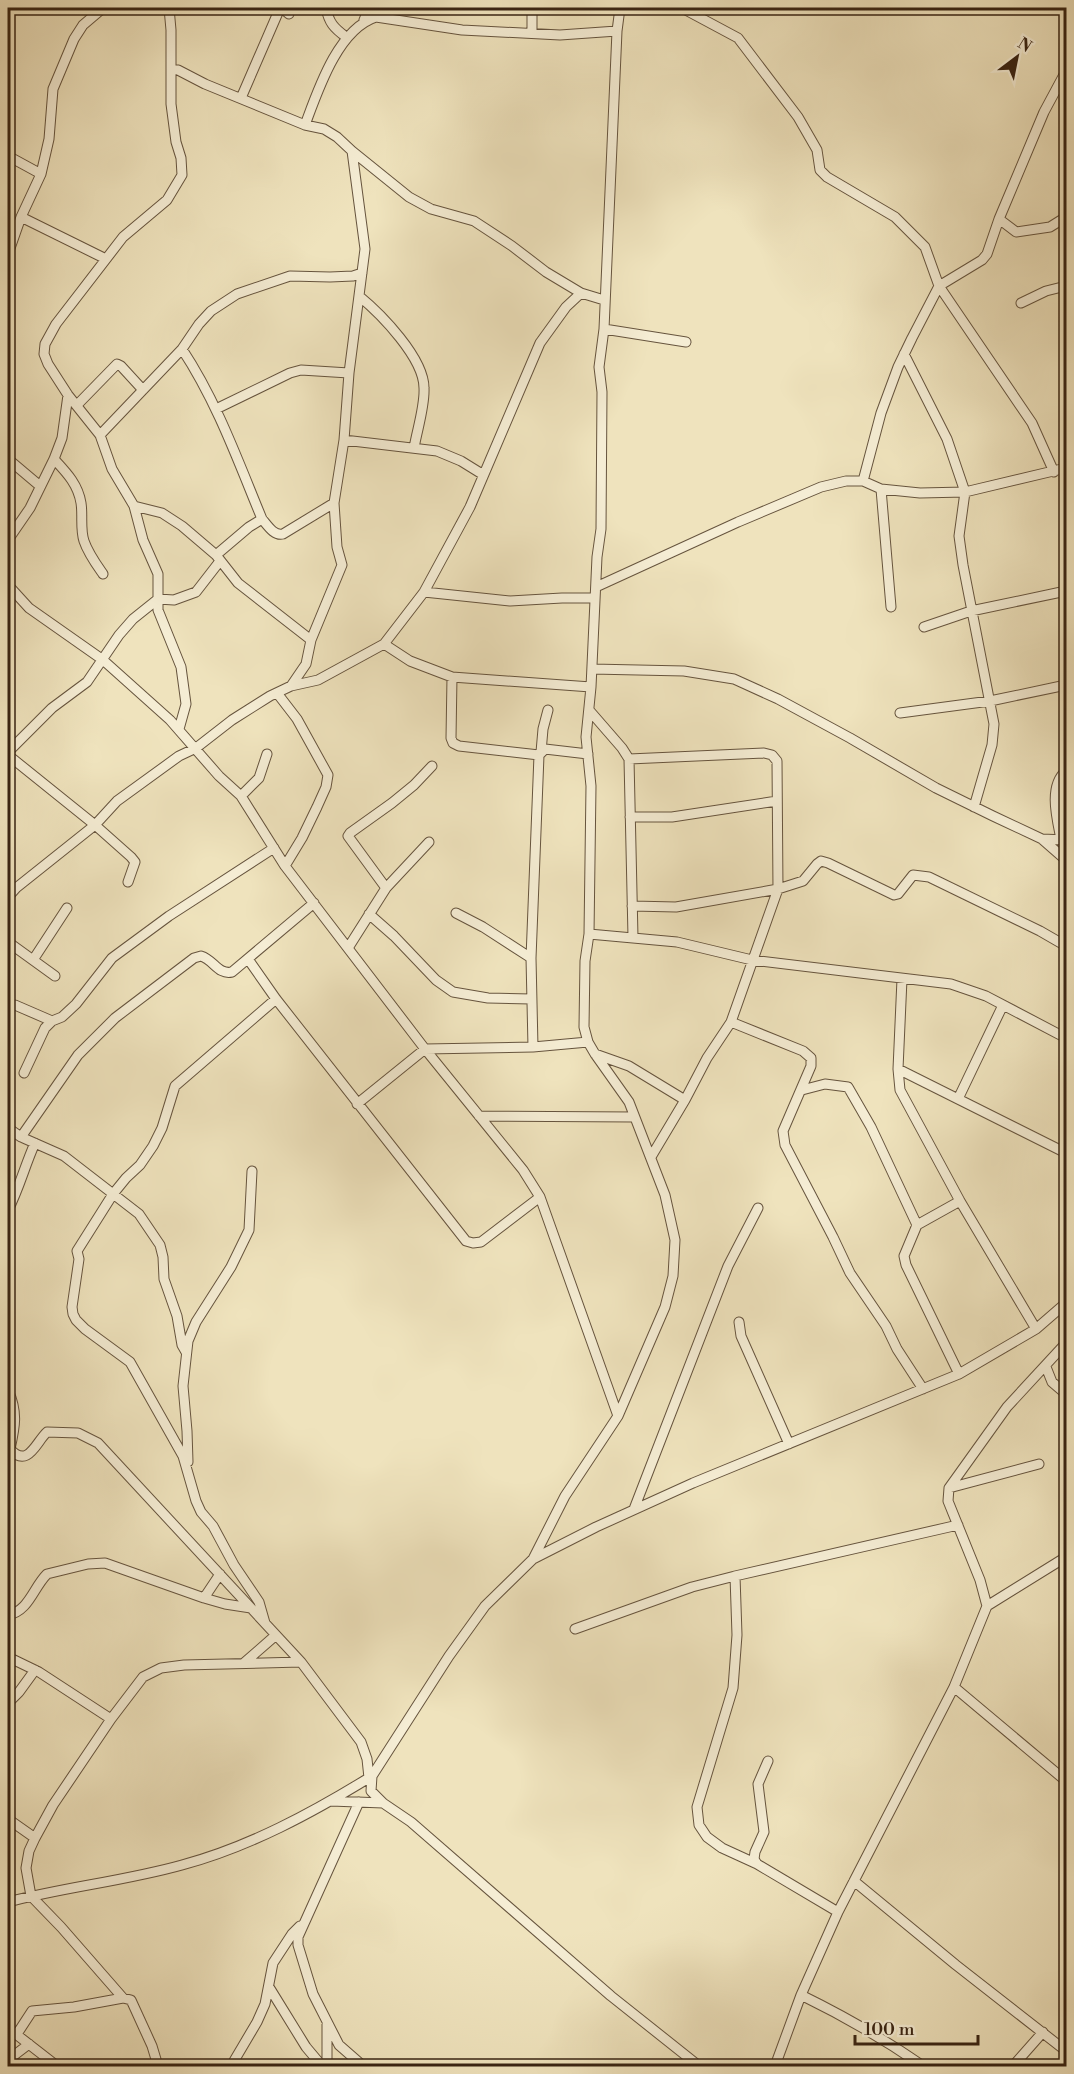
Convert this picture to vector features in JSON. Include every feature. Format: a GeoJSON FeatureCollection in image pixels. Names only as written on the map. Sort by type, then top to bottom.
{"type":"FeatureCollection","features":[{"type":"Feature","properties":{"kind":"street"},"geometry":{"type":"LineString","coordinates":[[8,254],[21,217],[41,174],[48,139],[52,89],[82,25],[104,8]]}},
{"type":"Feature","properties":{"kind":"street"},"geometry":{"type":"LineString","coordinates":[[169,8],[171,104],[182,175],[167,200],[123,237],[56,324],[45,344],[44,354],[68,394],[100,435],[112,469],[134,506],[143,540],[158,574],[158,610],[181,667],[186,704],[179,729]]}},
{"type":"Feature","properties":{"kind":"street"},"geometry":{"type":"LineString","coordinates":[[326,8],[328,21],[346,37]]}},
{"type":"Feature","properties":{"kind":"street"},"geometry":{"type":"LineString","coordinates":[[305,125],[316,95],[346,37],[364,20],[369,8]]}},
{"type":"Feature","properties":{"kind":"street"},"geometry":{"type":"LineString","coordinates":[[531,33],[532,8]]}},
{"type":"Feature","properties":{"kind":"street"},"geometry":{"type":"LineString","coordinates":[[533,1559],[565,1496],[618,1416],[665,1307],[673,1276],[675,1240],[665,1195],[629,1102],[588,1042],[583,1016],[585,961],[589,934],[591,786],[586,737],[591,687],[597,556],[601,529],[602,392],[599,368],[604,329],[617,31],[620,8]]}},
{"type":"Feature","properties":{"kind":"street"},"geometry":{"type":"LineString","coordinates":[[682,8],[738,38],[798,117],[817,150],[820,170],[827,177],[895,217],[925,247],[939,286],[1032,423],[1054,472]]}},
{"type":"Feature","properties":{"kind":"street"},"geometry":{"type":"LineString","coordinates":[[241,98],[284,10]]}},
{"type":"Feature","properties":{"kind":"street"},"geometry":{"type":"LineString","coordinates":[[364,20],[376,16],[462,30],[560,35],[617,31]]}},
{"type":"Feature","properties":{"kind":"street"},"geometry":{"type":"LineString","coordinates":[[171,69],[305,125],[324,129],[338,137],[409,198],[431,209],[474,221],[580,293],[604,300]]}},
{"type":"Feature","properties":{"kind":"street"},"geometry":{"type":"LineString","coordinates":[[863,482],[881,413],[904,354],[939,286],[982,260],[987,254],[999,219],[1044,112],[1066,71]]}},
{"type":"Feature","properties":{"kind":"street"},"geometry":{"type":"LineString","coordinates":[[291,686],[306,664],[311,640],[342,565],[337,547],[334,503],[344,440],[348,374],[365,249],[352,151]]}},
{"type":"Feature","properties":{"kind":"street"},"geometry":{"type":"LineString","coordinates":[[8,156],[41,174]]}},
{"type":"Feature","properties":{"kind":"street"},"geometry":{"type":"LineString","coordinates":[[21,217],[106,260]]}},
{"type":"Feature","properties":{"kind":"street"},"geometry":{"type":"LineString","coordinates":[[999,219],[1016,231],[1029,231],[1050,227],[1066,217]]}},
{"type":"Feature","properties":{"kind":"street"},"geometry":{"type":"LineString","coordinates":[[100,435],[182,350],[199,324],[211,311],[237,294],[290,276],[330,278],[362,273]]}},
{"type":"Feature","properties":{"kind":"street"},"geometry":{"type":"LineString","coordinates":[[1022,303],[1046,291],[1066,286]]}},
{"type":"Feature","properties":{"kind":"street"},"geometry":{"type":"LineString","coordinates":[[8,897],[16,888],[95,825],[117,801],[179,756],[196,748],[232,720],[291,686],[318,680],[384,644],[424,592],[470,507],[482,474],[540,343],[580,293]]}},
{"type":"Feature","properties":{"kind":"street"},"geometry":{"type":"LineString","coordinates":[[359,296],[389,323],[420,370],[424,388],[414,448]]}},
{"type":"Feature","properties":{"kind":"street"},"geometry":{"type":"LineString","coordinates":[[604,329],[686,342]]}},
{"type":"Feature","properties":{"kind":"street"},"geometry":{"type":"LineString","coordinates":[[182,350],[203,382],[216,409],[262,519],[274,532],[279,535],[283,534],[334,503]]}},
{"type":"Feature","properties":{"kind":"street"},"geometry":{"type":"LineString","coordinates":[[904,354],[948,439],[965,492],[959,536],[971,611],[994,724],[992,745],[974,807]]}},
{"type":"Feature","properties":{"kind":"street"},"geometry":{"type":"LineString","coordinates":[[77,405],[117,364],[143,390]]}},
{"type":"Feature","properties":{"kind":"street"},"geometry":{"type":"LineString","coordinates":[[216,409],[290,373],[301,370],[348,374]]}},
{"type":"Feature","properties":{"kind":"street"},"geometry":{"type":"LineString","coordinates":[[8,540],[30,508],[54,459],[62,438],[68,394]]}},
{"type":"Feature","properties":{"kind":"street"},"geometry":{"type":"LineString","coordinates":[[344,440],[437,451],[482,474]]}},
{"type":"Feature","properties":{"kind":"street"},"geometry":{"type":"LineString","coordinates":[[8,459],[40,486]]}},
{"type":"Feature","properties":{"kind":"street"},"geometry":{"type":"LineString","coordinates":[[54,459],[71,477],[77,489],[81,503],[83,539],[90,556],[102,574]]}},
{"type":"Feature","properties":{"kind":"street"},"geometry":{"type":"LineString","coordinates":[[596,587],[821,487],[846,481],[863,482],[881,489],[920,493],[965,492],[1066,468]]}},
{"type":"Feature","properties":{"kind":"street"},"geometry":{"type":"LineString","coordinates":[[881,489],[891,607]]}},
{"type":"Feature","properties":{"kind":"street"},"geometry":{"type":"LineString","coordinates":[[134,506],[162,513],[182,526],[218,558],[238,583],[311,640]]}},
{"type":"Feature","properties":{"kind":"street"},"geometry":{"type":"LineString","coordinates":[[128,882],[135,862],[95,825],[8,754],[52,708],[87,682],[119,635],[133,619],[158,600],[174,600],[196,592],[218,558],[249,527],[262,519]]}},
{"type":"Feature","properties":{"kind":"street"},"geometry":{"type":"LineString","coordinates":[[8,585],[29,608],[103,660],[179,729],[219,776],[241,796],[285,866],[425,1049],[523,1170],[540,1197],[618,1416]]}},
{"type":"Feature","properties":{"kind":"street"},"geometry":{"type":"LineString","coordinates":[[924,627],[971,611],[1066,591]]}},
{"type":"Feature","properties":{"kind":"street"},"geometry":{"type":"LineString","coordinates":[[424,592],[510,601],[595,598]]}},
{"type":"Feature","properties":{"kind":"street"},"geometry":{"type":"LineString","coordinates":[[384,644],[410,661],[452,677],[591,687]]}},
{"type":"Feature","properties":{"kind":"street"},"geometry":{"type":"LineString","coordinates":[[592,669],[684,671],[734,679],[788,705],[936,788],[1042,839],[1066,860]]}},
{"type":"Feature","properties":{"kind":"street"},"geometry":{"type":"LineString","coordinates":[[452,677],[451,738],[453,743],[459,746],[540,754]]}},
{"type":"Feature","properties":{"kind":"street"},"geometry":{"type":"LineString","coordinates":[[900,713],[990,701],[1066,685]]}},
{"type":"Feature","properties":{"kind":"street"},"geometry":{"type":"LineString","coordinates":[[277,693],[297,719],[328,775],[326,788],[302,838],[285,866]]}},
{"type":"Feature","properties":{"kind":"street"},"geometry":{"type":"LineString","coordinates":[[533,1047],[531,958],[540,754],[548,710]]}},
{"type":"Feature","properties":{"kind":"street"},"geometry":{"type":"LineString","coordinates":[[589,710],[629,759],[633,937]]}},
{"type":"Feature","properties":{"kind":"street"},"geometry":{"type":"LineString","coordinates":[[540,754],[545,749],[588,754]]}},
{"type":"Feature","properties":{"kind":"street"},"geometry":{"type":"LineString","coordinates":[[629,759],[764,753],[772,755],[777,761],[778,889],[731,1022],[707,1058],[651,1157]]}},
{"type":"Feature","properties":{"kind":"street"},"geometry":{"type":"LineString","coordinates":[[241,796],[259,778],[267,754]]}},
{"type":"Feature","properties":{"kind":"street"},"geometry":{"type":"LineString","coordinates":[[386,888],[348,836],[350,832],[414,785],[432,766]]}},
{"type":"Feature","properties":{"kind":"street"},"geometry":{"type":"LineString","coordinates":[[1042,839],[1064,839],[1055,806],[1059,782],[1066,771]]}},
{"type":"Feature","properties":{"kind":"street"},"geometry":{"type":"LineString","coordinates":[[630,817],[672,817],[777,801]]}},
{"type":"Feature","properties":{"kind":"street"},"geometry":{"type":"LineString","coordinates":[[348,948],[386,888],[429,842]]}},
{"type":"Feature","properties":{"kind":"street"},"geometry":{"type":"LineString","coordinates":[[24,1073],[45,1028],[76,1004],[112,958],[169,916],[274,848]]}},
{"type":"Feature","properties":{"kind":"street"},"geometry":{"type":"LineString","coordinates":[[632,906],[676,907],[778,889],[803,881],[821,861],[894,895],[898,894],[912,876],[929,877],[1066,946]]}},
{"type":"Feature","properties":{"kind":"street"},"geometry":{"type":"LineString","coordinates":[[21,1137],[78,1054],[115,1018],[194,958],[201,956],[207,958],[219,970],[225,973],[232,972],[314,903]]}},
{"type":"Feature","properties":{"kind":"street"},"geometry":{"type":"LineString","coordinates":[[33,960],[67,908]]}},
{"type":"Feature","properties":{"kind":"street"},"geometry":{"type":"LineString","coordinates":[[456,913],[483,927],[531,958]]}},
{"type":"Feature","properties":{"kind":"street"},"geometry":{"type":"LineString","coordinates":[[369,914],[394,936],[435,980],[453,992],[488,998],[531,999]]}},
{"type":"Feature","properties":{"kind":"street"},"geometry":{"type":"LineString","coordinates":[[589,934],[678,942],[752,960],[951,984],[986,996],[1066,1038]]}},
{"type":"Feature","properties":{"kind":"street"},"geometry":{"type":"LineString","coordinates":[[8,942],[55,976]]}},
{"type":"Feature","properties":{"kind":"street"},"geometry":{"type":"LineString","coordinates":[[248,959],[357,1104],[466,1241],[481,1242],[540,1197]]}},
{"type":"Feature","properties":{"kind":"street"},"geometry":{"type":"LineString","coordinates":[[902,978],[898,1069],[900,1090],[960,1201],[1036,1329]]}},
{"type":"Feature","properties":{"kind":"street"},"geometry":{"type":"LineString","coordinates":[[265,1623],[259,1602],[234,1565],[213,1526],[201,1512],[183,1456],[130,1362],[85,1329],[76,1320],[72,1307],[79,1259],[77,1251],[113,1194],[140,1165],[153,1146],[162,1128],[175,1086],[276,999]]}},
{"type":"Feature","properties":{"kind":"street"},"geometry":{"type":"LineString","coordinates":[[8,1005],[15,1005],[52,1021]]}},
{"type":"Feature","properties":{"kind":"street"},"geometry":{"type":"LineString","coordinates":[[958,1099],[1003,1005]]}},
{"type":"Feature","properties":{"kind":"street"},"geometry":{"type":"LineString","coordinates":[[731,1022],[803,1051],[811,1058],[811,1066],[802,1090],[783,1131],[784,1145],[850,1273],[886,1326],[923,1389]]}},
{"type":"Feature","properties":{"kind":"street"},"geometry":{"type":"LineString","coordinates":[[357,1104],[425,1049],[533,1047],[588,1042]]}},
{"type":"Feature","properties":{"kind":"street"},"geometry":{"type":"LineString","coordinates":[[595,1054],[629,1066],[685,1100]]}},
{"type":"Feature","properties":{"kind":"street"},"geometry":{"type":"LineString","coordinates":[[898,1069],[1066,1153]]}},
{"type":"Feature","properties":{"kind":"street"},"geometry":{"type":"LineString","coordinates":[[802,1090],[825,1084],[848,1087],[872,1127],[917,1225]]}},
{"type":"Feature","properties":{"kind":"street"},"geometry":{"type":"LineString","coordinates":[[479,1116],[634,1117]]}},
{"type":"Feature","properties":{"kind":"street"},"geometry":{"type":"LineString","coordinates":[[8,1128],[21,1137],[64,1156],[139,1214],[160,1245],[164,1279],[177,1316],[182,1345],[186,1352]]}},
{"type":"Feature","properties":{"kind":"street"},"geometry":{"type":"LineString","coordinates":[[8,1210],[35,1143]]}},
{"type":"Feature","properties":{"kind":"street"},"geometry":{"type":"LineString","coordinates":[[188,1471],[188,1431],[183,1386],[188,1341],[196,1322],[231,1266],[249,1230],[252,1171]]}},
{"type":"Feature","properties":{"kind":"street"},"geometry":{"type":"LineString","coordinates":[[959,1374],[906,1265],[904,1256],[917,1225],[960,1201]]}},
{"type":"Feature","properties":{"kind":"street"},"geometry":{"type":"LineString","coordinates":[[634,1509],[728,1266],[758,1208]]}},
{"type":"Feature","properties":{"kind":"street"},"geometry":{"type":"LineString","coordinates":[[8,1902],[179,1866],[208,1857],[252,1840],[328,1801],[370,1777],[449,1656],[485,1606],[533,1559],[634,1509],[959,1374],[1036,1329],[1066,1303]]}},
{"type":"Feature","properties":{"kind":"street"},"geometry":{"type":"LineString","coordinates":[[739,1322],[741,1336],[789,1444]]}},
{"type":"Feature","properties":{"kind":"street"},"geometry":{"type":"LineString","coordinates":[[987,1606],[980,1580],[948,1501],[949,1488],[1007,1407],[1066,1343]]}},
{"type":"Feature","properties":{"kind":"street"},"geometry":{"type":"LineString","coordinates":[[1046,1367],[1052,1382],[1066,1394]]}},
{"type":"Feature","properties":{"kind":"street"},"geometry":{"type":"LineString","coordinates":[[8,1390],[16,1427],[10,1449],[13,1453],[26,1457],[47,1432],[68,1431],[90,1438],[105,1450],[301,1662],[361,1742],[367,1759],[371,1791],[383,1803],[411,1822],[611,1996],[699,2067]]}},
{"type":"Feature","properties":{"kind":"street"},"geometry":{"type":"LineString","coordinates":[[949,1488],[1040,1464]]}},
{"type":"Feature","properties":{"kind":"street"},"geometry":{"type":"LineString","coordinates":[[575,1629],[692,1587],[958,1525]]}},
{"type":"Feature","properties":{"kind":"street"},"geometry":{"type":"LineString","coordinates":[[775,2067],[801,1995],[838,1912],[954,1688],[987,1606],[1066,1557]]}},
{"type":"Feature","properties":{"kind":"street"},"geometry":{"type":"LineString","coordinates":[[8,1615],[16,1614],[24,1607],[46,1574],[88,1564],[105,1563],[204,1598],[251,1608]]}},
{"type":"Feature","properties":{"kind":"street"},"geometry":{"type":"LineString","coordinates":[[204,1598],[220,1574]]}},
{"type":"Feature","properties":{"kind":"street"},"geometry":{"type":"LineString","coordinates":[[735,1576],[737,1635],[733,1688],[697,1807],[699,1825],[707,1838],[722,1848],[757,1864],[838,1912]]}},
{"type":"Feature","properties":{"kind":"street"},"geometry":{"type":"LineString","coordinates":[[244,1663],[276,1635]]}},
{"type":"Feature","properties":{"kind":"street"},"geometry":{"type":"LineString","coordinates":[[8,1657],[35,1670],[111,1719]]}},
{"type":"Feature","properties":{"kind":"street"},"geometry":{"type":"LineString","coordinates":[[123,1998],[31,1896],[26,1868],[29,1851],[35,1838],[53,1805],[111,1719],[143,1677],[162,1668],[184,1665],[301,1662]]}},
{"type":"Feature","properties":{"kind":"street"},"geometry":{"type":"LineString","coordinates":[[8,1702],[19,1692],[35,1670]]}},
{"type":"Feature","properties":{"kind":"street"},"geometry":{"type":"LineString","coordinates":[[954,1688],[1066,1781]]}},
{"type":"Feature","properties":{"kind":"street"},"geometry":{"type":"LineString","coordinates":[[757,1864],[754,1859],[755,1852],[764,1832],[758,1784],[768,1761]]}},
{"type":"Feature","properties":{"kind":"street"},"geometry":{"type":"LineString","coordinates":[[328,1801],[383,1803]]}},
{"type":"Feature","properties":{"kind":"street"},"geometry":{"type":"LineString","coordinates":[[359,1802],[304,1922],[298,1937],[298,1945],[313,1995],[339,2045],[363,2067]]}},
{"type":"Feature","properties":{"kind":"street"},"geometry":{"type":"LineString","coordinates":[[8,1819],[35,1838]]}},
{"type":"Feature","properties":{"kind":"street"},"geometry":{"type":"LineString","coordinates":[[854,1881],[1066,2051]]}},
{"type":"Feature","properties":{"kind":"street"},"geometry":{"type":"LineString","coordinates":[[231,2067],[257,2022],[269,1987],[273,1963],[292,1934],[304,1922]]}},
{"type":"Feature","properties":{"kind":"street"},"geometry":{"type":"LineString","coordinates":[[269,1987],[321,2067]]}},
{"type":"Feature","properties":{"kind":"street"},"geometry":{"type":"LineString","coordinates":[[801,1995],[848,2017],[923,2067]]}},
{"type":"Feature","properties":{"kind":"street"},"geometry":{"type":"LineString","coordinates":[[10,2058],[18,2035],[32,2011],[74,2007],[123,1998],[131,2000],[152,2046],[158,2067]]}},
{"type":"Feature","properties":{"kind":"street"},"geometry":{"type":"LineString","coordinates":[[327,2021],[327,2067]]}},
{"type":"Feature","properties":{"kind":"street"},"geometry":{"type":"LineString","coordinates":[[8,2028],[57,2067]]}},
{"type":"Feature","properties":{"kind":"street"},"geometry":{"type":"LineString","coordinates":[[1013,2067],[1043,2032]]}},
{"type":"Feature","properties":{"kind":"street"},"geometry":{"type":"LineString","coordinates":[[10,2058],[29,2043]]}}]}
